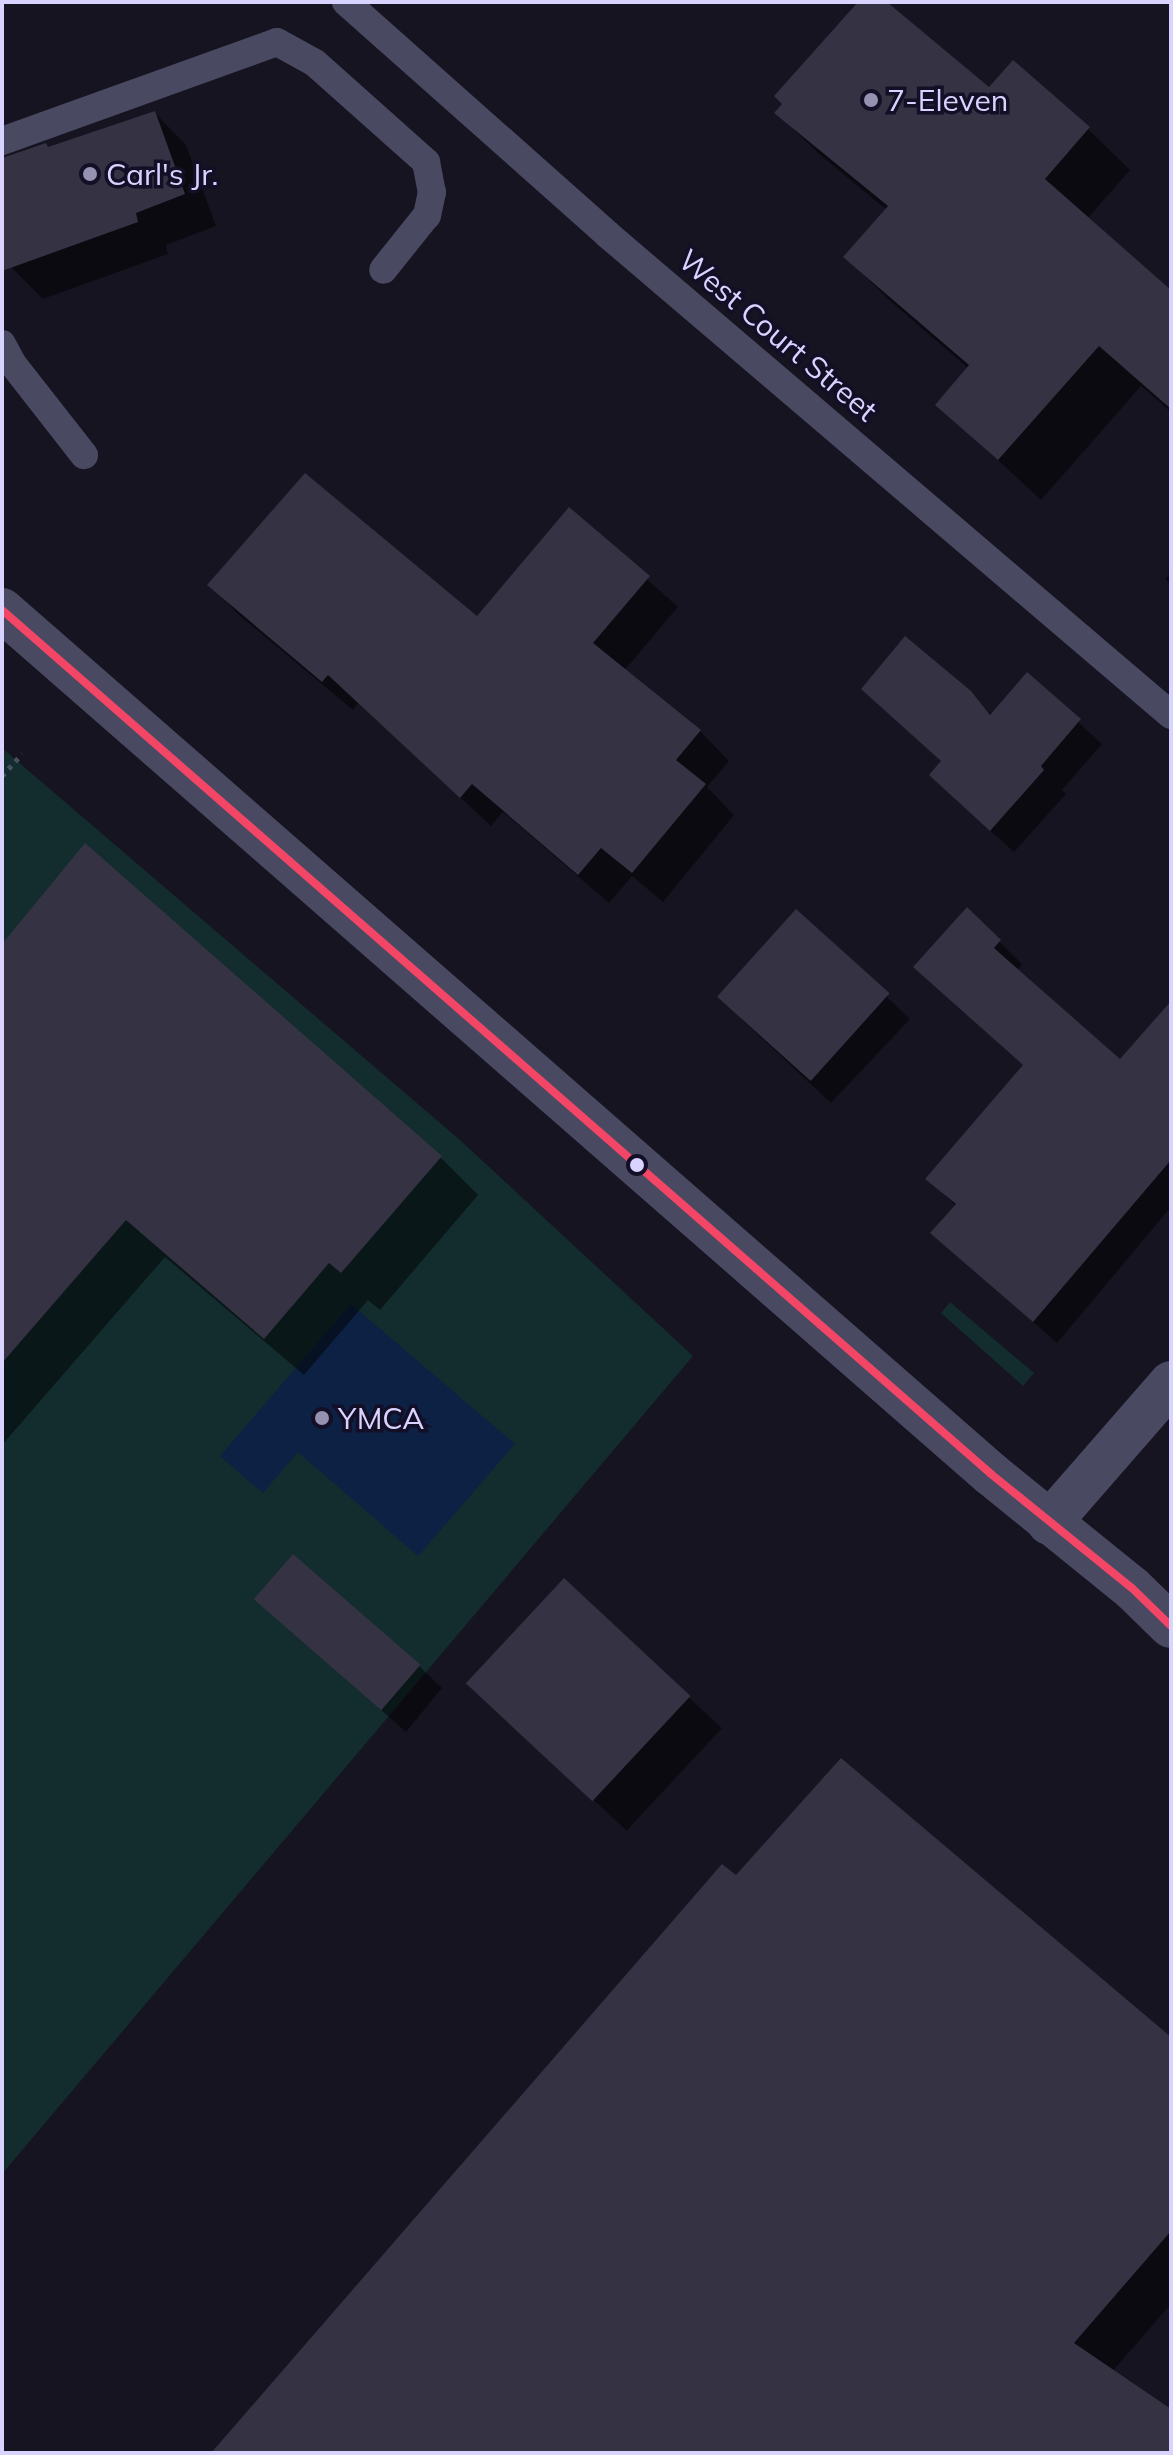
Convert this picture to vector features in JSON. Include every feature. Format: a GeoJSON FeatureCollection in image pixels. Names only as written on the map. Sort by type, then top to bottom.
{"type":"FeatureCollection","features":[{"type":"Feature","properties":{"kind":"street"},"geometry":{"type":"LineString","coordinates":[[2,610],[1049,1523],[1132,1588],[1171,1626]]}},
{"type":"Feature","properties":{"kind":"street"},"geometry":{"type":"LineString","coordinates":[[1049,1523],[1171,1383]]}},
{"type":"Feature","properties":{"kind":"lane","name":"West Court Street"},"geometry":{"type":"LineString","coordinates":[[346,2],[607,234],[1171,715]]}},
{"type":"Feature","properties":{"kind":"lane"},"geometry":{"type":"LineString","coordinates":[[2,141],[277,42],[315,63],[426,162],[432,192],[427,215],[383,270]]}},
{"type":"Feature","properties":{"kind":"lane"},"geometry":{"type":"LineString","coordinates":[[2,344],[12,363],[84,455]]}},
{"type":"Feature","properties":{"kind":"path"},"geometry":{"type":"LineString","coordinates":[[2,776],[22,754]]}},
{"type":"Feature","properties":{"kind":"green space","name":"YMCA"},"geometry":{"type":"Polygon","coordinates":[[[2,748],[460,1140],[693,1356],[2,2174],[2,748]]]}},
{"type":"Feature","properties":{"kind":"green space"},"geometry":{"type":"Polygon","coordinates":[[[950,1302],[1034,1373],[1023,1386],[941,1313],[950,1302]]]}},
{"type":"Feature","properties":{"kind":"water"},"geometry":{"type":"Polygon","coordinates":[[[351,1304],[515,1444],[418,1556],[298,1452],[263,1493],[220,1456],[351,1304]]]}},
{"type":"Feature","properties":{"kind":"building"},"geometry":{"type":"Polygon","coordinates":[[[858,2],[887,2],[989,87],[1013,60],[1090,127],[1045,179],[1171,290],[1171,409],[1099,346],[998,460],[935,405],[969,365],[843,257],[888,206],[774,113],[782,104],[774,96],[858,2]]]}},
{"type":"Feature","properties":{"kind":"building","name":"Carl's Jr."},"geometry":{"type":"Polygon","coordinates":[[[155,111],[185,194],[136,213],[138,222],[2,271],[2,158],[46,143],[48,147],[155,111]]]}},
{"type":"Feature","properties":{"kind":"building"},"geometry":{"type":"Polygon","coordinates":[[[305,473],[477,616],[569,507],[650,576],[593,643],[701,730],[676,760],[706,784],[632,873],[601,848],[578,875],[472,784],[460,798],[328,675],[322,682],[207,585],[305,473]]]}},
{"type":"Feature","properties":{"kind":"building"},"geometry":{"type":"Polygon","coordinates":[[[905,636],[971,691],[990,715],[1027,672],[1081,719],[1041,766],[1044,770],[990,831],[929,775],[941,761],[861,689],[905,636]]]}},
{"type":"Feature","properties":{"kind":"building"},"geometry":{"type":"Polygon","coordinates":[[[85,843],[442,1156],[341,1273],[329,1263],[264,1339],[126,1220],[2,1363],[2,944],[85,843]]]}},
{"type":"Feature","properties":{"kind":"building"},"geometry":{"type":"Polygon","coordinates":[[[967,907],[1001,940],[994,948],[1120,1059],[1171,1001],[1171,1160],[1033,1322],[930,1233],[956,1204],[925,1179],[1023,1065],[913,967],[967,907]]]}},
{"type":"Feature","properties":{"kind":"building"},"geometry":{"type":"Polygon","coordinates":[[[796,909],[890,993],[811,1081],[717,997],[796,909]]]}},
{"type":"Feature","properties":{"kind":"building"},"geometry":{"type":"Polygon","coordinates":[[[293,1554],[421,1665],[381,1710],[254,1599],[293,1554]]]}},
{"type":"Feature","properties":{"kind":"building"},"geometry":{"type":"Polygon","coordinates":[[[564,1578],[691,1696],[592,1801],[466,1683],[564,1578]]]}},
{"type":"Feature","properties":{"kind":"building"},"geometry":{"type":"Polygon","coordinates":[[[841,1758],[1171,2037],[1171,2231],[1074,2343],[1171,2409],[1171,2453],[211,2453],[722,1864],[736,1875],[841,1758]]]}},
{"type":"Feature","properties":{"kind":"transit line"},"geometry":{"type":"LineString","coordinates":[[2,610],[991,1474],[1132,1588],[1171,1626]]}},
{"type":"Feature","properties":{"kind":"place","name":"7-Eleven"},"geometry":{"type":"Point","coordinates":[871,100]}},
{"type":"Feature","properties":{"kind":"place","name":"Carl's Jr."},"geometry":{"type":"Point","coordinates":[90,174]}},
{"type":"Feature","properties":{"kind":"place","name":"YMCA"},"geometry":{"type":"Point","coordinates":[322,1418]}}]}
